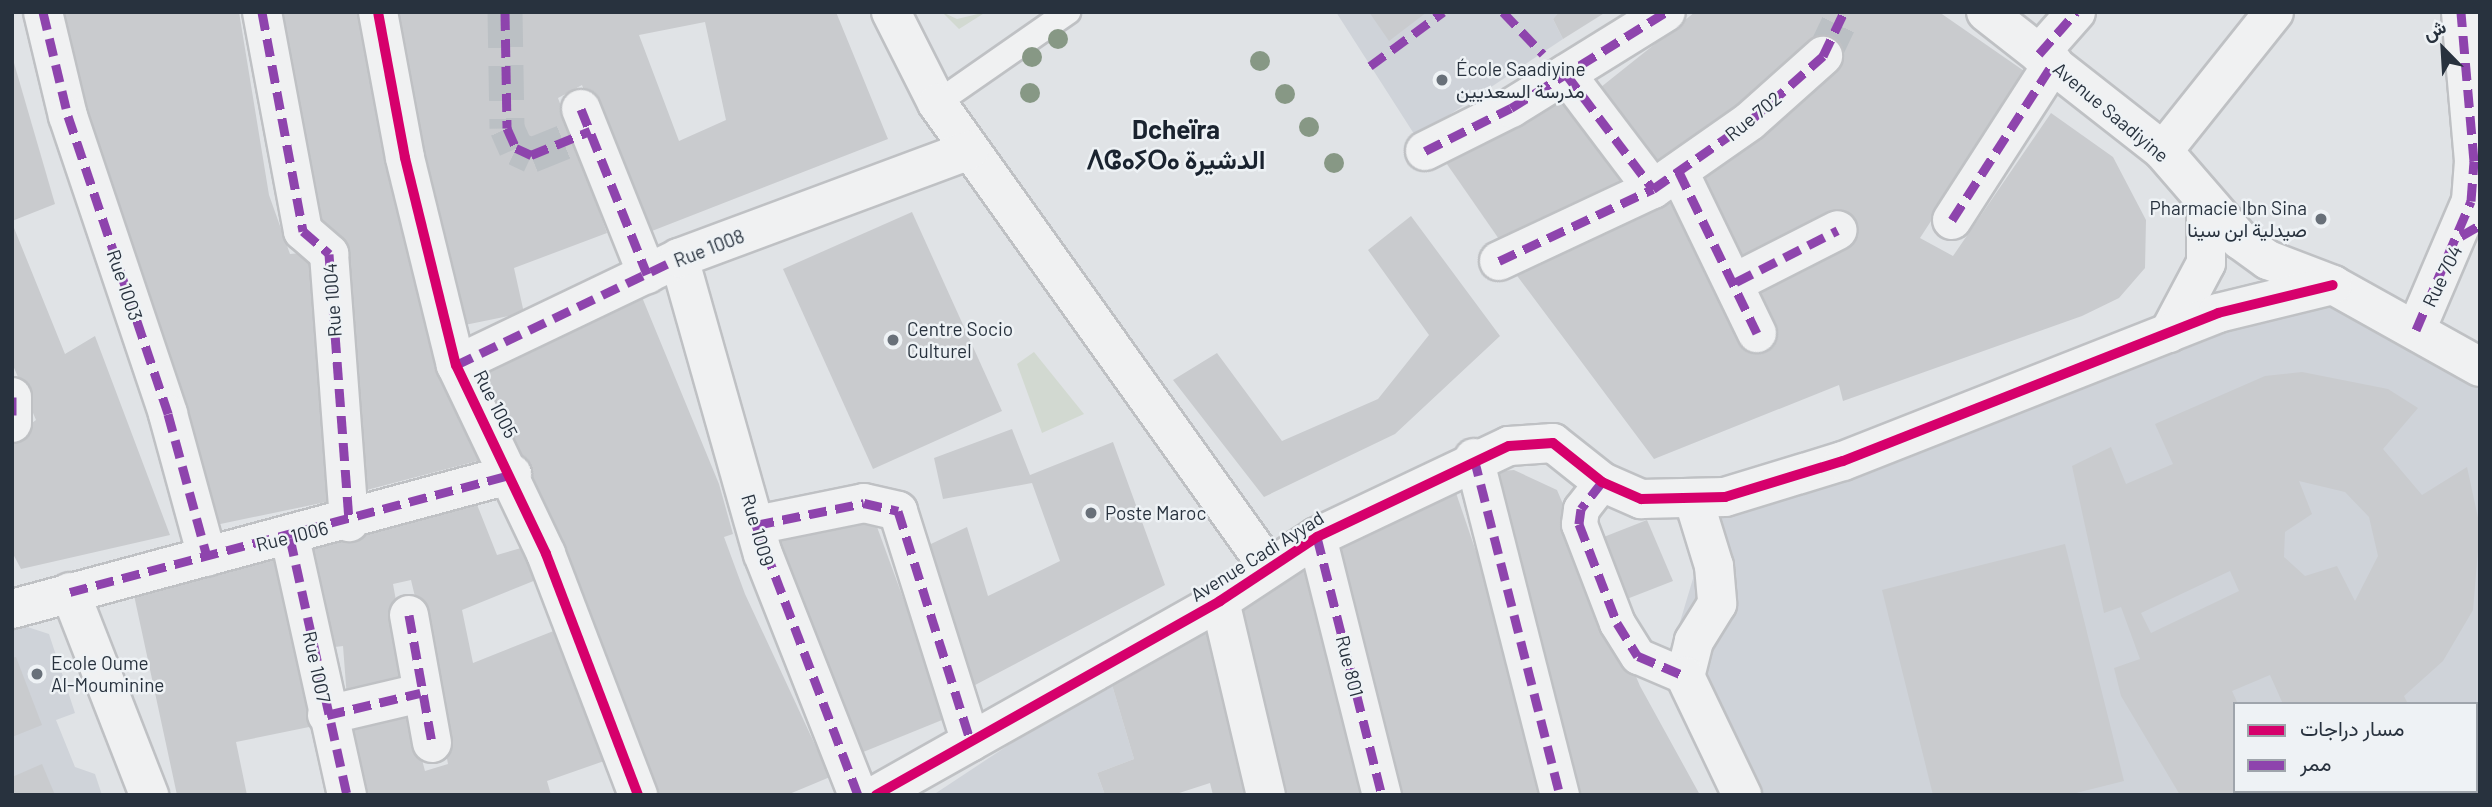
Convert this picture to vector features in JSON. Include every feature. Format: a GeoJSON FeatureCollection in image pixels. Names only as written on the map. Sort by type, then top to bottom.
{"type":"FeatureCollection","features":[{"type":"Feature","properties":{"kind":"street","name":"Rue 1003"},"geometry":{"type":"LineString","coordinates":[[43,12],[68,116],[168,414],[207,557]]}},
{"type":"Feature","properties":{"kind":"street","name":"Rue 1004"},"geometry":{"type":"LineString","coordinates":[[262,12],[303,231],[329,254],[349,522]]}},
{"type":"Feature","properties":{"kind":"street","name":"Rue 1005"},"geometry":{"type":"LineString","coordinates":[[378,12],[405,158],[456,365],[512,474],[638,795]]}},
{"type":"Feature","properties":{"kind":"street"},"geometry":{"type":"LineString","coordinates":[[891,12],[937,103],[1269,568]]}},
{"type":"Feature","properties":{"kind":"street"},"geometry":{"type":"LineString","coordinates":[[1425,151],[1566,74],[1667,12]]}},
{"type":"Feature","properties":{"kind":"street","name":"Avenue Saadiyine"},"geometry":{"type":"LineString","coordinates":[[1986,12],[2163,151],[2206,204],[2268,260],[2333,285],[2480,367]]}},
{"type":"Feature","properties":{"kind":"street"},"geometry":{"type":"LineString","coordinates":[[1952,220],[2076,12]]}},
{"type":"Feature","properties":{"kind":"street"},"geometry":{"type":"LineString","coordinates":[[2163,151],[2274,12]]}},
{"type":"Feature","properties":{"kind":"street","name":"Rue 704"},"geometry":{"type":"LineString","coordinates":[[2416,330],[2471,231],[2474,161],[2461,12]]}},
{"type":"Feature","properties":{"kind":"street","name":"Rue 702"},"geometry":{"type":"LineString","coordinates":[[1499,261],[1666,180],[1823,56]]}},
{"type":"Feature","properties":{"kind":"street"},"geometry":{"type":"LineString","coordinates":[[1566,74],[1666,180],[1736,282],[1757,333]]}},
{"type":"Feature","properties":{"kind":"street","name":"Rue 1009"},"geometry":{"type":"LineString","coordinates":[[581,109],[663,266],[756,526],[858,795]]}},
{"type":"Feature","properties":{"kind":"street","name":"Rue 1008"},"geometry":{"type":"LineString","coordinates":[[456,365],[663,266],[970,150]]}},
{"type":"Feature","properties":{"kind":"street"},"geometry":{"type":"LineString","coordinates":[[2169,333],[2206,263],[2206,204]]}},
{"type":"Feature","properties":{"kind":"street"},"geometry":{"type":"LineString","coordinates":[[1736,282],[1838,230]]}},
{"type":"Feature","properties":{"kind":"street"},"geometry":{"type":"LineString","coordinates":[[1742,795],[1685,676],[1694,641],[1717,604],[1714,566],[1680,502],[1753,492],[1843,461],[2256,301],[2333,285]]}},
{"type":"Feature","properties":{"kind":"street"},"geometry":{"type":"LineString","coordinates":[[12,397],[12,423]]}},
{"type":"Feature","properties":{"kind":"street","name":"Avenue Cadi Ayyad"},"geometry":{"type":"LineString","coordinates":[[876,795],[1220,601],[1317,537],[1474,458],[1532,441],[1553,443],[1602,482],[1680,502]]}},
{"type":"Feature","properties":{"kind":"street"},"geometry":{"type":"LineString","coordinates":[[1474,458],[1560,795]]}},
{"type":"Feature","properties":{"kind":"street","name":"Rue 1006"},"geometry":{"type":"LineString","coordinates":[[12,609],[207,557],[290,538],[512,474]]}},
{"type":"Feature","properties":{"kind":"street"},"geometry":{"type":"LineString","coordinates":[[1602,482],[1581,509],[1579,524],[1617,623],[1638,656],[1685,676]]}},
{"type":"Feature","properties":{"kind":"street"},"geometry":{"type":"LineString","coordinates":[[756,526],[864,503],[898,511],[971,742]]}},
{"type":"Feature","properties":{"kind":"street","name":"Rue 801"},"geometry":{"type":"LineString","coordinates":[[1317,537],[1382,795]]}},
{"type":"Feature","properties":{"kind":"street","name":"Rue 1007"},"geometry":{"type":"LineString","coordinates":[[290,538],[346,795]]}},
{"type":"Feature","properties":{"kind":"street"},"geometry":{"type":"LineString","coordinates":[[70,592],[149,795]]}},
{"type":"Feature","properties":{"kind":"street"},"geometry":{"type":"LineString","coordinates":[[1220,601],[1265,795]]}},
{"type":"Feature","properties":{"kind":"street"},"geometry":{"type":"LineString","coordinates":[[409,615],[420,693],[432,743]]}},
{"type":"Feature","properties":{"kind":"street"},"geometry":{"type":"LineString","coordinates":[[327,715],[420,693]]}},
{"type":"Feature","properties":{"kind":"lane"},"geometry":{"type":"LineString","coordinates":[[937,103],[1068,12]]}},
{"type":"Feature","properties":{"kind":"shaded area"},"geometry":{"type":"Polygon","coordinates":[[[942,12],[957,19],[986,12],[959,29],[942,12]]]}},
{"type":"Feature","properties":{"kind":"shaded area","name":"École Saadiyine مدرسة السعديين"},"geometry":{"type":"Polygon","coordinates":[[[1336,12],[1559,12],[1553,19],[1563,39],[1416,137],[1336,12]]]}},
{"type":"Feature","properties":{"kind":"shaded area"},"geometry":{"type":"Polygon","coordinates":[[[2333,287],[2480,369],[2480,748],[2478,750],[2478,702],[2233,702],[2233,793],[2447,795],[1739,795],[1671,652],[1695,572],[1689,541],[1668,504],[2333,287]]]}},
{"type":"Feature","properties":{"kind":"shaded area"},"geometry":{"type":"Polygon","coordinates":[[[1034,352],[1084,414],[1042,433],[1017,364],[1034,352]]]}},
{"type":"Feature","properties":{"kind":"shaded area","name":"Ecole Oume Al-Mouminine"},"geometry":{"type":"Polygon","coordinates":[[[12,622],[49,634],[75,713],[56,720],[75,767],[95,774],[102,795],[12,795],[12,622]]]}},
{"type":"Feature","properties":{"kind":"shaded area"},"geometry":{"type":"Polygon","coordinates":[[[1110,678],[1134,759],[1097,773],[1105,795],[933,795],[1110,678]]]}},
{"type":"Feature","properties":{"kind":"building"},"geometry":{"type":"Polygon","coordinates":[[[44,12],[239,12],[269,195],[290,254],[311,252],[331,501],[206,527],[44,12]]]}},
{"type":"Feature","properties":{"kind":"building"},"geometry":{"type":"Polygon","coordinates":[[[275,12],[369,12],[485,459],[359,492],[331,228],[314,229],[275,12]]]}},
{"type":"Feature","properties":{"kind":"building"},"geometry":{"type":"Polygon","coordinates":[[[391,12],[836,12],[888,139],[634,238],[582,85],[558,98],[607,233],[514,268],[524,313],[450,328],[391,12]],[[705,22],[639,35],[679,141],[726,120],[705,22]]]}},
{"type":"Feature","properties":{"kind":"building"},"geometry":{"type":"Polygon","coordinates":[[[1369,12],[1427,12],[1389,41],[1369,12]]]}},
{"type":"Feature","properties":{"kind":"building"},"geometry":{"type":"Polygon","coordinates":[[[1559,12],[1606,12],[1563,39],[1553,19],[1559,12]]]}},
{"type":"Feature","properties":{"kind":"building"},"geometry":{"type":"Polygon","coordinates":[[[1695,12],[1939,12],[2027,73],[1920,238],[1953,256],[2051,113],[2113,157],[2146,220],[2145,268],[2119,298],[2082,316],[1843,401],[1839,385],[1654,459],[1512,269],[1681,193],[1744,263],[1695,162],[1654,176],[1591,95],[1695,12]]]}},
{"type":"Feature","properties":{"kind":"building"},"geometry":{"type":"Polygon","coordinates":[[[12,56],[55,204],[12,221],[12,56]]]}},
{"type":"Feature","properties":{"kind":"building"},"geometry":{"type":"Polygon","coordinates":[[[1565,86],[1635,181],[1501,242],[1442,157],[1565,86]]]}},
{"type":"Feature","properties":{"kind":"building","name":"Centre Socio Culturel"},"geometry":{"type":"Polygon","coordinates":[[[912,212],[1002,411],[873,469],[783,269],[912,212]]]}},
{"type":"Feature","properties":{"kind":"building"},"geometry":{"type":"Polygon","coordinates":[[[1411,216],[1500,336],[1395,434],[1264,497],[1173,380],[1217,353],[1282,441],[1378,399],[1429,335],[1368,250],[1411,216]]]}},
{"type":"Feature","properties":{"kind":"building"},"geometry":{"type":"Polygon","coordinates":[[[12,223],[65,354],[95,336],[170,535],[21,569],[12,552],[12,438],[36,420],[12,363],[12,223]]]}},
{"type":"Feature","properties":{"kind":"building"},"geometry":{"type":"Polygon","coordinates":[[[637,285],[719,484],[733,534],[724,537],[745,594],[830,777],[787,795],[648,795],[472,376],[539,348],[535,339],[637,285]]]}},
{"type":"Feature","properties":{"kind":"building"},"geometry":{"type":"Polygon","coordinates":[[[2302,372],[2388,389],[2418,408],[2383,449],[2422,495],[2467,467],[2480,527],[2473,610],[2443,661],[2404,696],[2407,702],[2282,702],[2270,675],[2232,691],[2237,702],[2233,702],[2233,793],[2301,793],[2180,795],[2121,696],[2114,668],[2140,659],[2121,607],[2104,613],[2072,466],[2111,447],[2126,484],[2173,464],[2155,424],[2265,376],[2302,372]],[[2299,481],[2312,514],[2285,532],[2284,557],[2305,576],[2337,566],[2355,601],[2378,556],[2369,517],[2345,492],[2299,481]],[[2230,571],[2141,613],[2151,633],[2239,591],[2230,571]]]}},
{"type":"Feature","properties":{"kind":"building"},"geometry":{"type":"Polygon","coordinates":[[[1012,429],[1030,475],[1113,442],[1165,585],[958,694],[916,551],[967,527],[988,596],[1060,561],[1032,483],[943,499],[934,458],[1012,429]]]}},
{"type":"Feature","properties":{"kind":"building"},"geometry":{"type":"Polygon","coordinates":[[[1514,470],[1557,490],[1640,686],[1700,795],[1571,795],[1479,473],[1514,470]]]}},
{"type":"Feature","properties":{"kind":"building"},"geometry":{"type":"Polygon","coordinates":[[[1453,484],[1487,584],[1551,795],[1400,795],[1334,540],[1453,484]]]}},
{"type":"Feature","properties":{"kind":"building"},"geometry":{"type":"Polygon","coordinates":[[[474,497],[497,555],[521,548],[536,580],[462,610],[473,663],[556,630],[607,760],[547,781],[551,795],[361,795],[348,719],[408,707],[425,771],[448,764],[421,622],[411,580],[393,584],[411,683],[347,698],[343,646],[327,648],[304,538],[474,497]]]}},
{"type":"Feature","properties":{"kind":"building"},"geometry":{"type":"Polygon","coordinates":[[[869,505],[947,718],[846,759],[763,536],[869,505]]]}},
{"type":"Feature","properties":{"kind":"building"},"geometry":{"type":"Polygon","coordinates":[[[1647,520],[1673,581],[1614,604],[1591,542],[1647,520]]]}},
{"type":"Feature","properties":{"kind":"building"},"geometry":{"type":"Polygon","coordinates":[[[2065,544],[2124,781],[2068,795],[1933,795],[1882,590],[2065,544]]]}},
{"type":"Feature","properties":{"kind":"building"},"geometry":{"type":"Polygon","coordinates":[[[277,554],[314,726],[236,742],[247,795],[177,795],[132,586],[277,554]]]}},
{"type":"Feature","properties":{"kind":"building"},"geometry":{"type":"Polygon","coordinates":[[[1312,562],[1371,795],[1272,795],[1227,614],[1312,562]]]}},
{"type":"Feature","properties":{"kind":"building"},"geometry":{"type":"Polygon","coordinates":[[[1203,619],[1250,795],[1213,795],[1210,783],[1173,795],[1105,795],[1097,773],[1134,759],[1110,678],[1203,619]]]}},
{"type":"Feature","properties":{"kind":"building"},"geometry":{"type":"Polygon","coordinates":[[[16,657],[42,725],[12,737],[12,658],[16,657]]]}},
{"type":"Feature","properties":{"kind":"building"},"geometry":{"type":"Polygon","coordinates":[[[42,764],[55,795],[12,795],[12,777],[42,764]]]}},
{"type":"Feature","properties":{"kind":"tunnel"},"geometry":{"type":"LineString","coordinates":[[505,12],[507,128],[516,148],[531,155],[590,131]]}},
{"type":"Feature","properties":{"kind":"tunnel"},"geometry":{"type":"LineString","coordinates":[[1823,56],[1844,12]]}},
{"type":"Feature","properties":{"kind":"marked path"},"geometry":{"type":"LineString","coordinates":[[43,12],[68,116],[168,414],[207,557]]}},
{"type":"Feature","properties":{"kind":"marked path"},"geometry":{"type":"LineString","coordinates":[[262,12],[303,231],[329,254],[349,522]]}},
{"type":"Feature","properties":{"kind":"marked path"},"geometry":{"type":"LineString","coordinates":[[505,12],[507,128],[516,148],[531,155],[590,131]]}},
{"type":"Feature","properties":{"kind":"marked path"},"geometry":{"type":"LineString","coordinates":[[1370,66],[1443,12]]}},
{"type":"Feature","properties":{"kind":"marked path"},"geometry":{"type":"LineString","coordinates":[[1503,12],[1543,54]]}},
{"type":"Feature","properties":{"kind":"marked path"},"geometry":{"type":"LineString","coordinates":[[1425,151],[1511,108],[1666,12]]}},
{"type":"Feature","properties":{"kind":"marked path"},"geometry":{"type":"LineString","coordinates":[[1499,261],[1653,189],[1750,121],[1823,56],[1844,12]]}},
{"type":"Feature","properties":{"kind":"marked path"},"geometry":{"type":"LineString","coordinates":[[2039,54],[2076,12]]}},
{"type":"Feature","properties":{"kind":"marked path"},"geometry":{"type":"LineString","coordinates":[[2416,330],[2471,201],[2474,161],[2461,12]]}},
{"type":"Feature","properties":{"kind":"marked path"},"geometry":{"type":"LineString","coordinates":[[1952,220],[2053,63]]}},
{"type":"Feature","properties":{"kind":"marked path"},"geometry":{"type":"LineString","coordinates":[[1566,74],[1653,189]]}},
{"type":"Feature","properties":{"kind":"marked path"},"geometry":{"type":"LineString","coordinates":[[581,109],[647,274]]}},
{"type":"Feature","properties":{"kind":"marked path"},"geometry":{"type":"LineString","coordinates":[[1679,172],[1757,333]]}},
{"type":"Feature","properties":{"kind":"marked path"},"geometry":{"type":"LineString","coordinates":[[2461,236],[2480,225]]}},
{"type":"Feature","properties":{"kind":"marked path"},"geometry":{"type":"LineString","coordinates":[[1736,282],[1838,230]]}},
{"type":"Feature","properties":{"kind":"marked path"},"geometry":{"type":"LineString","coordinates":[[456,365],[679,258]]}},
{"type":"Feature","properties":{"kind":"marked path"},"geometry":{"type":"LineString","coordinates":[[12,397],[12,423]]}},
{"type":"Feature","properties":{"kind":"marked path"},"geometry":{"type":"LineString","coordinates":[[1474,458],[1560,795]]}},
{"type":"Feature","properties":{"kind":"marked path"},"geometry":{"type":"LineString","coordinates":[[70,592],[512,474]]}},
{"type":"Feature","properties":{"kind":"marked path"},"geometry":{"type":"LineString","coordinates":[[1602,482],[1581,509],[1579,524],[1617,623],[1638,656],[1685,676]]}},
{"type":"Feature","properties":{"kind":"marked path"},"geometry":{"type":"LineString","coordinates":[[858,795],[756,525],[864,503],[898,511],[971,742]]}},
{"type":"Feature","properties":{"kind":"marked path"},"geometry":{"type":"LineString","coordinates":[[1317,537],[1382,795]]}},
{"type":"Feature","properties":{"kind":"marked path"},"geometry":{"type":"LineString","coordinates":[[290,538],[347,795]]}},
{"type":"Feature","properties":{"kind":"marked path"},"geometry":{"type":"LineString","coordinates":[[409,615],[432,743]]}},
{"type":"Feature","properties":{"kind":"marked path"},"geometry":{"type":"LineString","coordinates":[[327,715],[420,693]]}},
{"type":"Feature","properties":{"kind":"cycle path"},"geometry":{"type":"LineString","coordinates":[[378,12],[405,158],[456,365],[546,554],[638,795]]}},
{"type":"Feature","properties":{"kind":"cycle path"},"geometry":{"type":"LineString","coordinates":[[876,795],[1220,601],[1317,537],[1509,446],[1553,443],[1602,482],[1641,499],[1725,497],[1843,461],[2218,313],[2333,285]]}},
{"type":"Feature","properties":{"kind":"place","name":"École Saadiyine مدرسة السعديين"},"geometry":{"type":"Point","coordinates":[1442,80]}},
{"type":"Feature","properties":{"kind":"place","name":"Pharmacie Ibn Sina صيدلية ابن سينا"},"geometry":{"type":"Point","coordinates":[2321,219]}},
{"type":"Feature","properties":{"kind":"place","name":"Centre Socio Culturel"},"geometry":{"type":"Point","coordinates":[893,340]}},
{"type":"Feature","properties":{"kind":"place","name":"Poste Maroc"},"geometry":{"type":"Point","coordinates":[1091,513]}},
{"type":"Feature","properties":{"kind":"place","name":"Ecole Oume Al-Mouminine"},"geometry":{"type":"Point","coordinates":[37,674]}},
{"type":"Feature","properties":{"kind":"district","name":"Dcheïra ⴷⵛⴰⵢⵔⴰ الدشيرة"},"geometry":{"type":"Point","coordinates":[1176,144]}}]}
